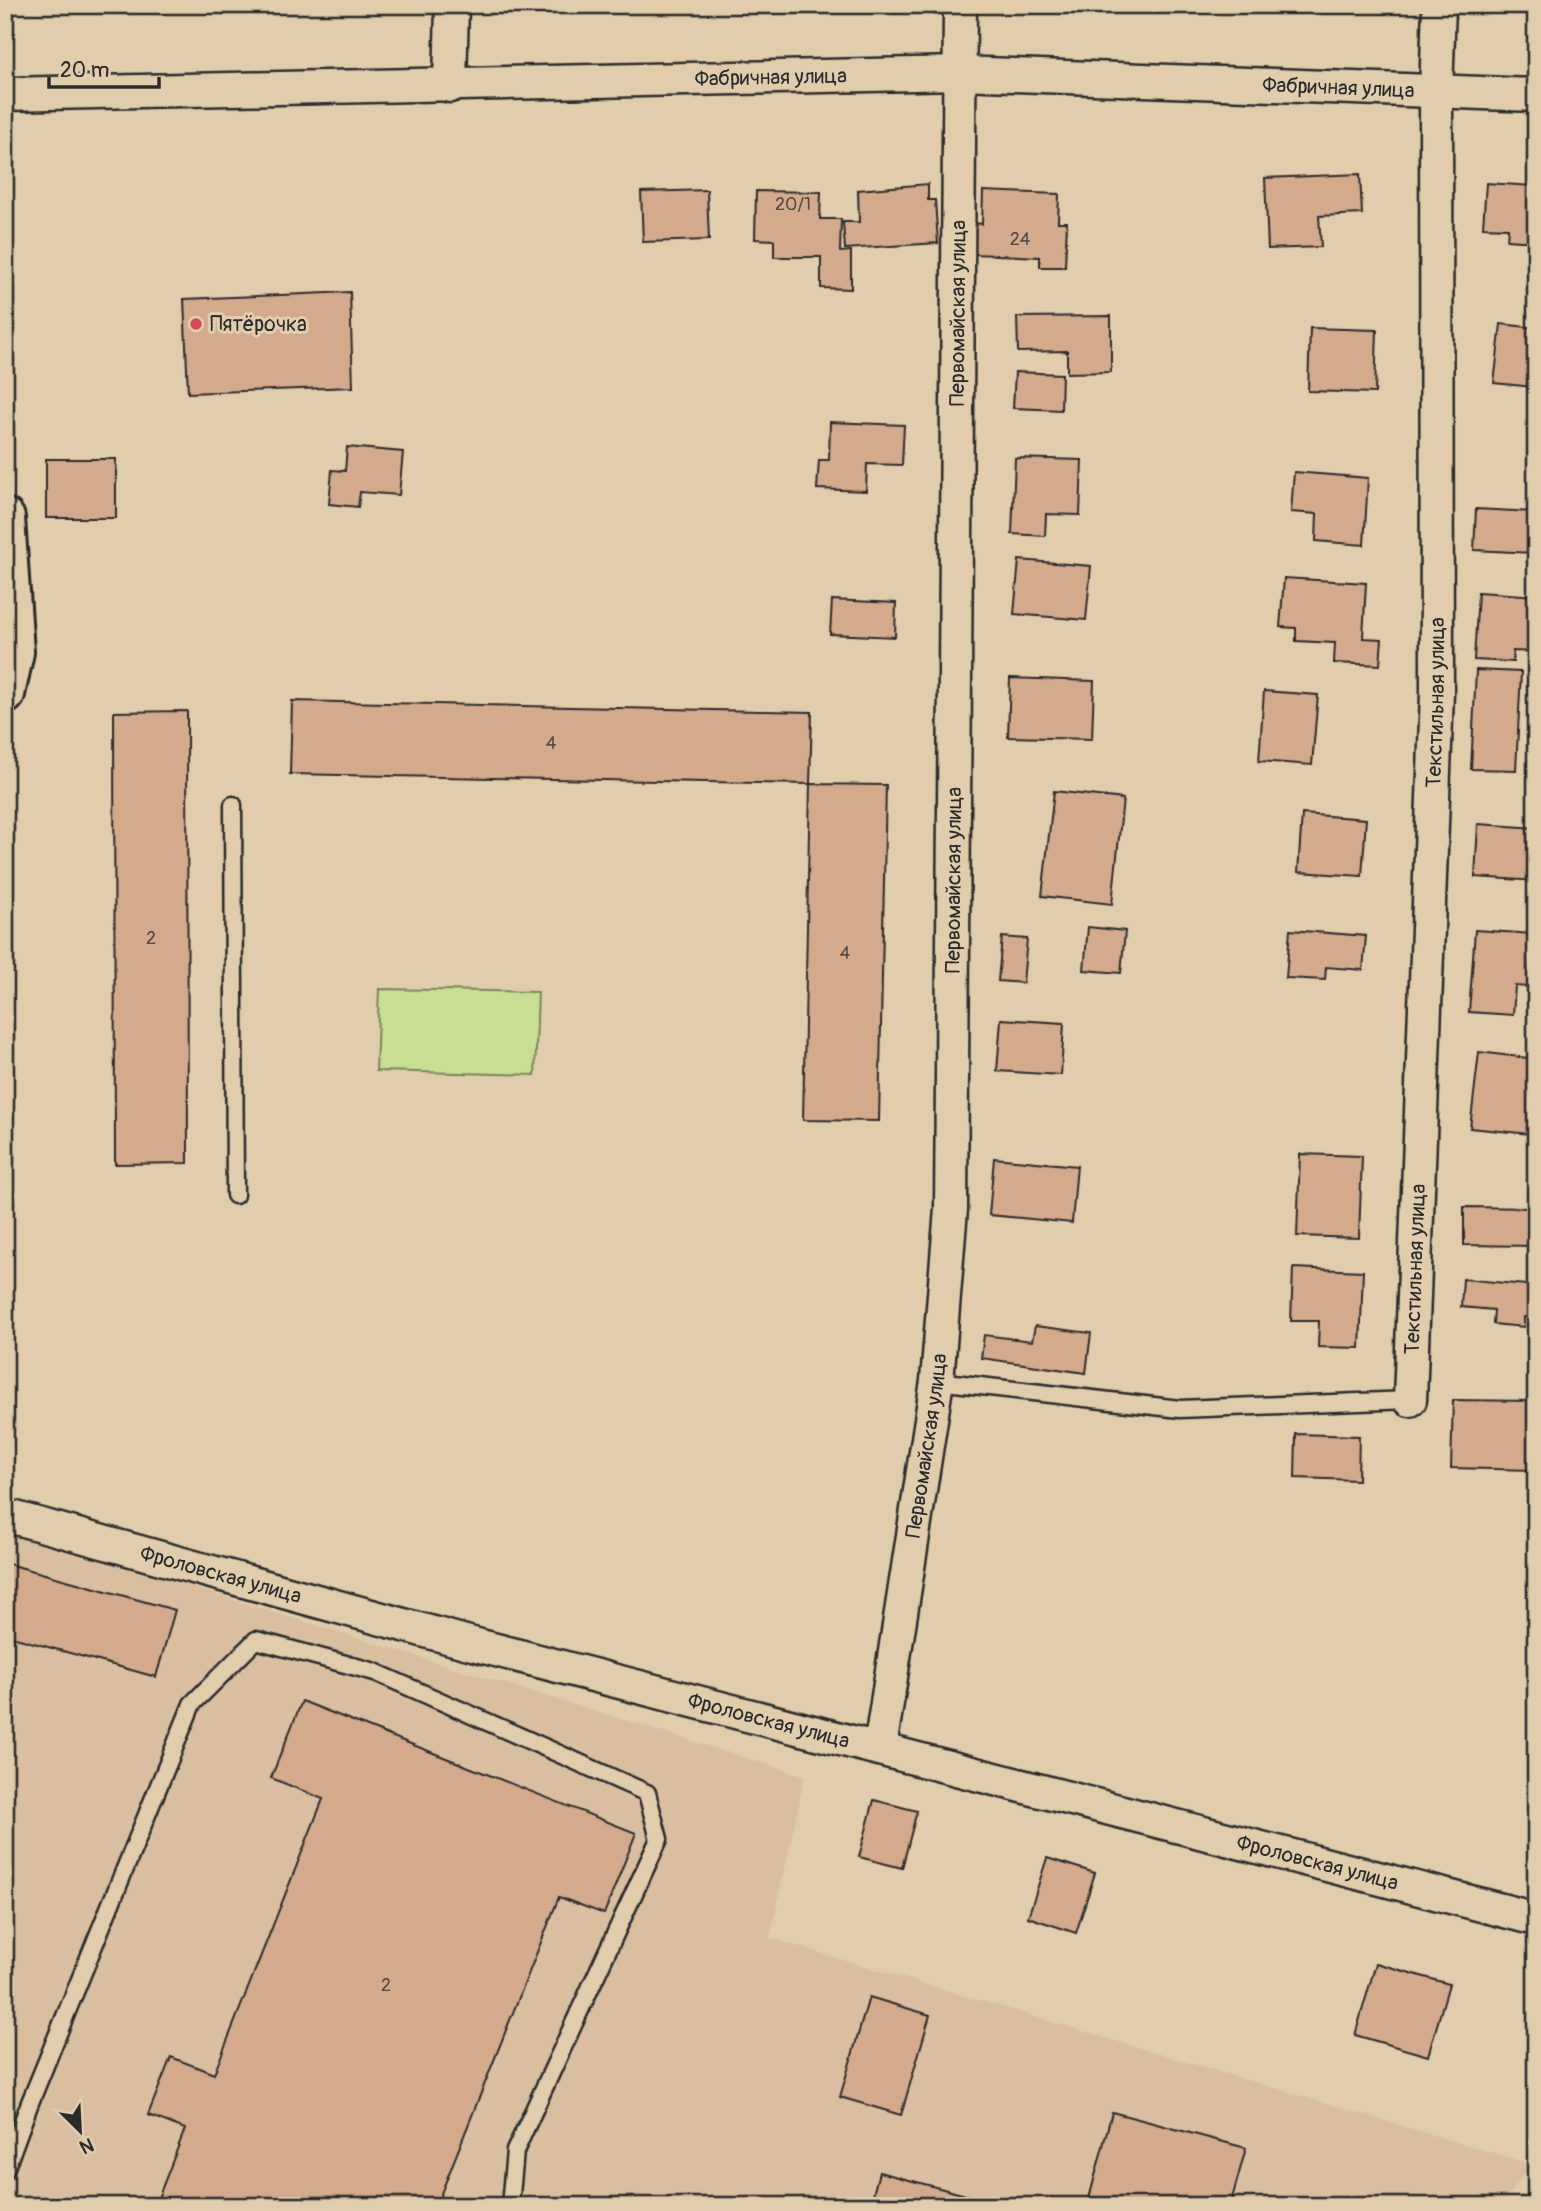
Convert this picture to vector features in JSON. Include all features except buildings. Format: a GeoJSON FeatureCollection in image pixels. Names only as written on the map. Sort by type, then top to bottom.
{"type":"FeatureCollection","features":[{"type":"Feature","properties":{"kind":"street"},"geometry":{"type":"LineString","coordinates":[[450,86],[452,5]]}},
{"type":"Feature","properties":{"kind":"street","name":"Первомайская улица"},"geometry":{"type":"LineString","coordinates":[[880,1748],[937,1381],[951,1209],[960,5]]}},
{"type":"Feature","properties":{"kind":"street","name":"Текстильная улица"},"geometry":{"type":"LineString","coordinates":[[1410,1400],[1437,693],[1436,94],[1440,5]]}},
{"type":"Feature","properties":{"kind":"street","name":"Фабричная улица"},"geometry":{"type":"LineString","coordinates":[[5,94],[960,73],[1436,94],[1536,95]]}},
{"type":"Feature","properties":{"kind":"street"},"geometry":{"type":"LineString","coordinates":[[5,518],[14,652],[5,694]]}},
{"type":"Feature","properties":{"kind":"street","name":"Фроловская улица"},"geometry":{"type":"LineString","coordinates":[[5,1515],[469,1643],[1536,1919]]}},
{"type":"Feature","properties":{"kind":"lane"},"geometry":{"type":"LineString","coordinates":[[233,805],[235,1195]]}},
{"type":"Feature","properties":{"kind":"lane"},"geometry":{"type":"LineString","coordinates":[[937,1381],[1180,1409],[1410,1400]]}},
{"type":"Feature","properties":{"kind":"lane"},"geometry":{"type":"LineString","coordinates":[[5,2170],[192,1704],[256,1640],[375,1672],[647,1793],[659,1839],[515,2151],[510,2206]]}},
{"type":"Feature","properties":{"kind":"shaded area"},"geometry":{"type":"Polygon","coordinates":[[[5,1529],[805,1776],[770,1938],[1531,2164],[1502,2206],[5,2206],[5,1529]]]}},
{"type":"Feature","properties":{"kind":"green space"},"geometry":{"type":"Polygon","coordinates":[[[379,989],[538,992],[535,1075],[376,1071],[379,989]]]}},
{"type":"Feature","properties":{"kind":"place","name":"Пятёрочка"},"geometry":{"type":"Point","coordinates":[196,324]}}]}
